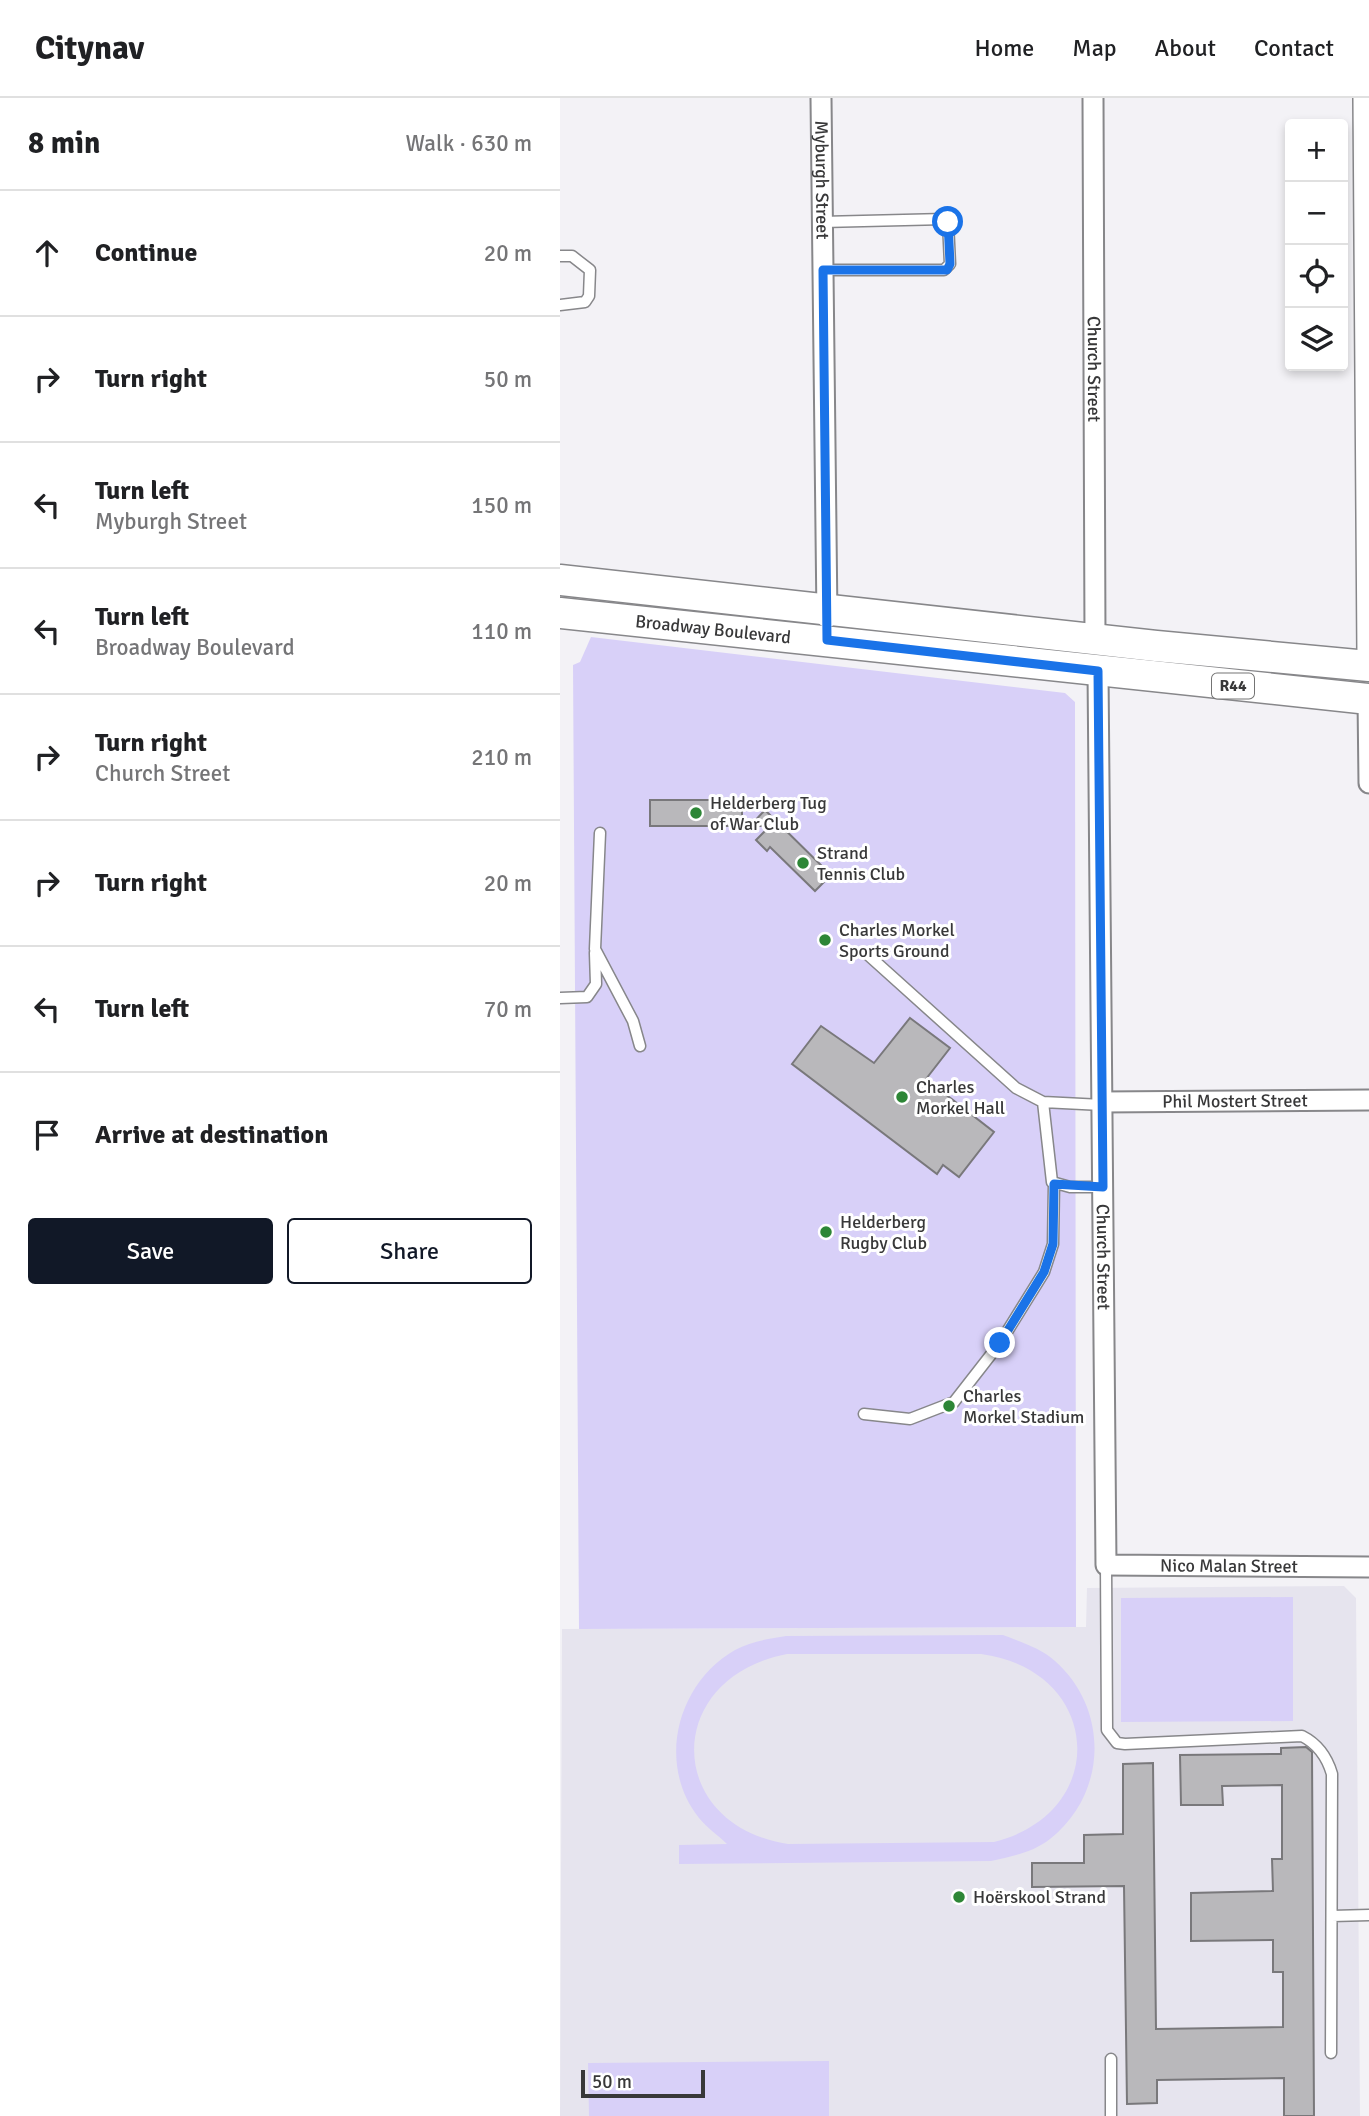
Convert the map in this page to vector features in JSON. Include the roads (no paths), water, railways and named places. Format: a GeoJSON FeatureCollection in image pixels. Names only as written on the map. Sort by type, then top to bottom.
{"type":"FeatureCollection","features":[{"type":"Feature","properties":{"kind":"main road","name":"Broadway Boulevard"},"geometry":{"type":"LineString","coordinates":[[560,580],[1369,668]]}},
{"type":"Feature","properties":{"kind":"main road","name":"Broadway Boulevard"},"geometry":{"type":"LineString","coordinates":[[560,613],[1369,699]]}},
{"type":"Feature","properties":{"kind":"street","name":"Myburgh Street"},"geometry":{"type":"LineString","coordinates":[[821,98],[827,640]]}},
{"type":"Feature","properties":{"kind":"street","name":"Church Street"},"geometry":{"type":"LineString","coordinates":[[1093,98],[1095,640]]}},
{"type":"Feature","properties":{"kind":"street"},"geometry":{"type":"LineString","coordinates":[[1364,98],[1369,655]]}},
{"type":"Feature","properties":{"kind":"street"},"geometry":{"type":"LineString","coordinates":[[1369,668],[1369,783]]}},
{"type":"Feature","properties":{"kind":"street","name":"Church Street"},"geometry":{"type":"LineString","coordinates":[[1098,671],[1106,1557]]}},
{"type":"Feature","properties":{"kind":"street","name":"Phil Mostert Street"},"geometry":{"type":"LineString","coordinates":[[1102,1104],[1369,1100]]}},
{"type":"Feature","properties":{"kind":"street","name":"Nico Malan Street"},"geometry":{"type":"LineString","coordinates":[[1106,1557],[1369,1567]]}},
{"type":"Feature","properties":{"kind":"lane"},"geometry":{"type":"LineString","coordinates":[[822,222],[945,219],[948,222],[950,264],[944,270],[823,270]]}},
{"type":"Feature","properties":{"kind":"lane"},"geometry":{"type":"LineString","coordinates":[[560,256],[572,256],[590,270],[589,296],[585,302],[560,305]]}},
{"type":"Feature","properties":{"kind":"lane"},"geometry":{"type":"LineString","coordinates":[[560,998],[587,997],[596,984],[600,833]]}},
{"type":"Feature","properties":{"kind":"lane"},"geometry":{"type":"LineString","coordinates":[[595,949],[633,1021],[640,1046]]}},
{"type":"Feature","properties":{"kind":"lane"},"geometry":{"type":"LineString","coordinates":[[867,954],[1016,1088],[1043,1102],[1102,1104]]}},
{"type":"Feature","properties":{"kind":"lane"},"geometry":{"type":"LineString","coordinates":[[1043,1102],[1050,1180],[1054,1184],[1103,1187]]}},
{"type":"Feature","properties":{"kind":"lane"},"geometry":{"type":"LineString","coordinates":[[864,1414],[910,1419],[954,1402],[1000,1343],[1044,1272],[1053,1244],[1054,1184]]}},
{"type":"Feature","properties":{"kind":"lane"},"geometry":{"type":"LineString","coordinates":[[1106,1557],[1107,1730],[1111,1738],[1125,1744],[1302,1736],[1310,1740],[1328,1761],[1332,1774],[1331,2053]]}},
{"type":"Feature","properties":{"kind":"lane"},"geometry":{"type":"LineString","coordinates":[[1332,1916],[1369,1915]]}},
{"type":"Feature","properties":{"kind":"lane"},"geometry":{"type":"LineString","coordinates":[[1111,2059],[1111,2116]]}},
{"type":"Feature","properties":{"kind":"place","name":"Helderberg Tug of War Club"},"geometry":{"type":"Point","coordinates":[696,813]}},
{"type":"Feature","properties":{"kind":"place","name":"Strand Tennis Club"},"geometry":{"type":"Point","coordinates":[803,863]}},
{"type":"Feature","properties":{"kind":"place","name":"Charles Morkel Sports Ground"},"geometry":{"type":"Point","coordinates":[825,940]}},
{"type":"Feature","properties":{"kind":"place","name":"Charles Morkel Hall"},"geometry":{"type":"Point","coordinates":[902,1097]}},
{"type":"Feature","properties":{"kind":"place","name":"Helderberg Rugby Club"},"geometry":{"type":"Point","coordinates":[826,1232]}},
{"type":"Feature","properties":{"kind":"place","name":"Charles Morkel Stadium"},"geometry":{"type":"Point","coordinates":[949,1406]}},
{"type":"Feature","properties":{"kind":"place","name":"Hoërskool Strand"},"geometry":{"type":"Point","coordinates":[959,1897]}}]}
